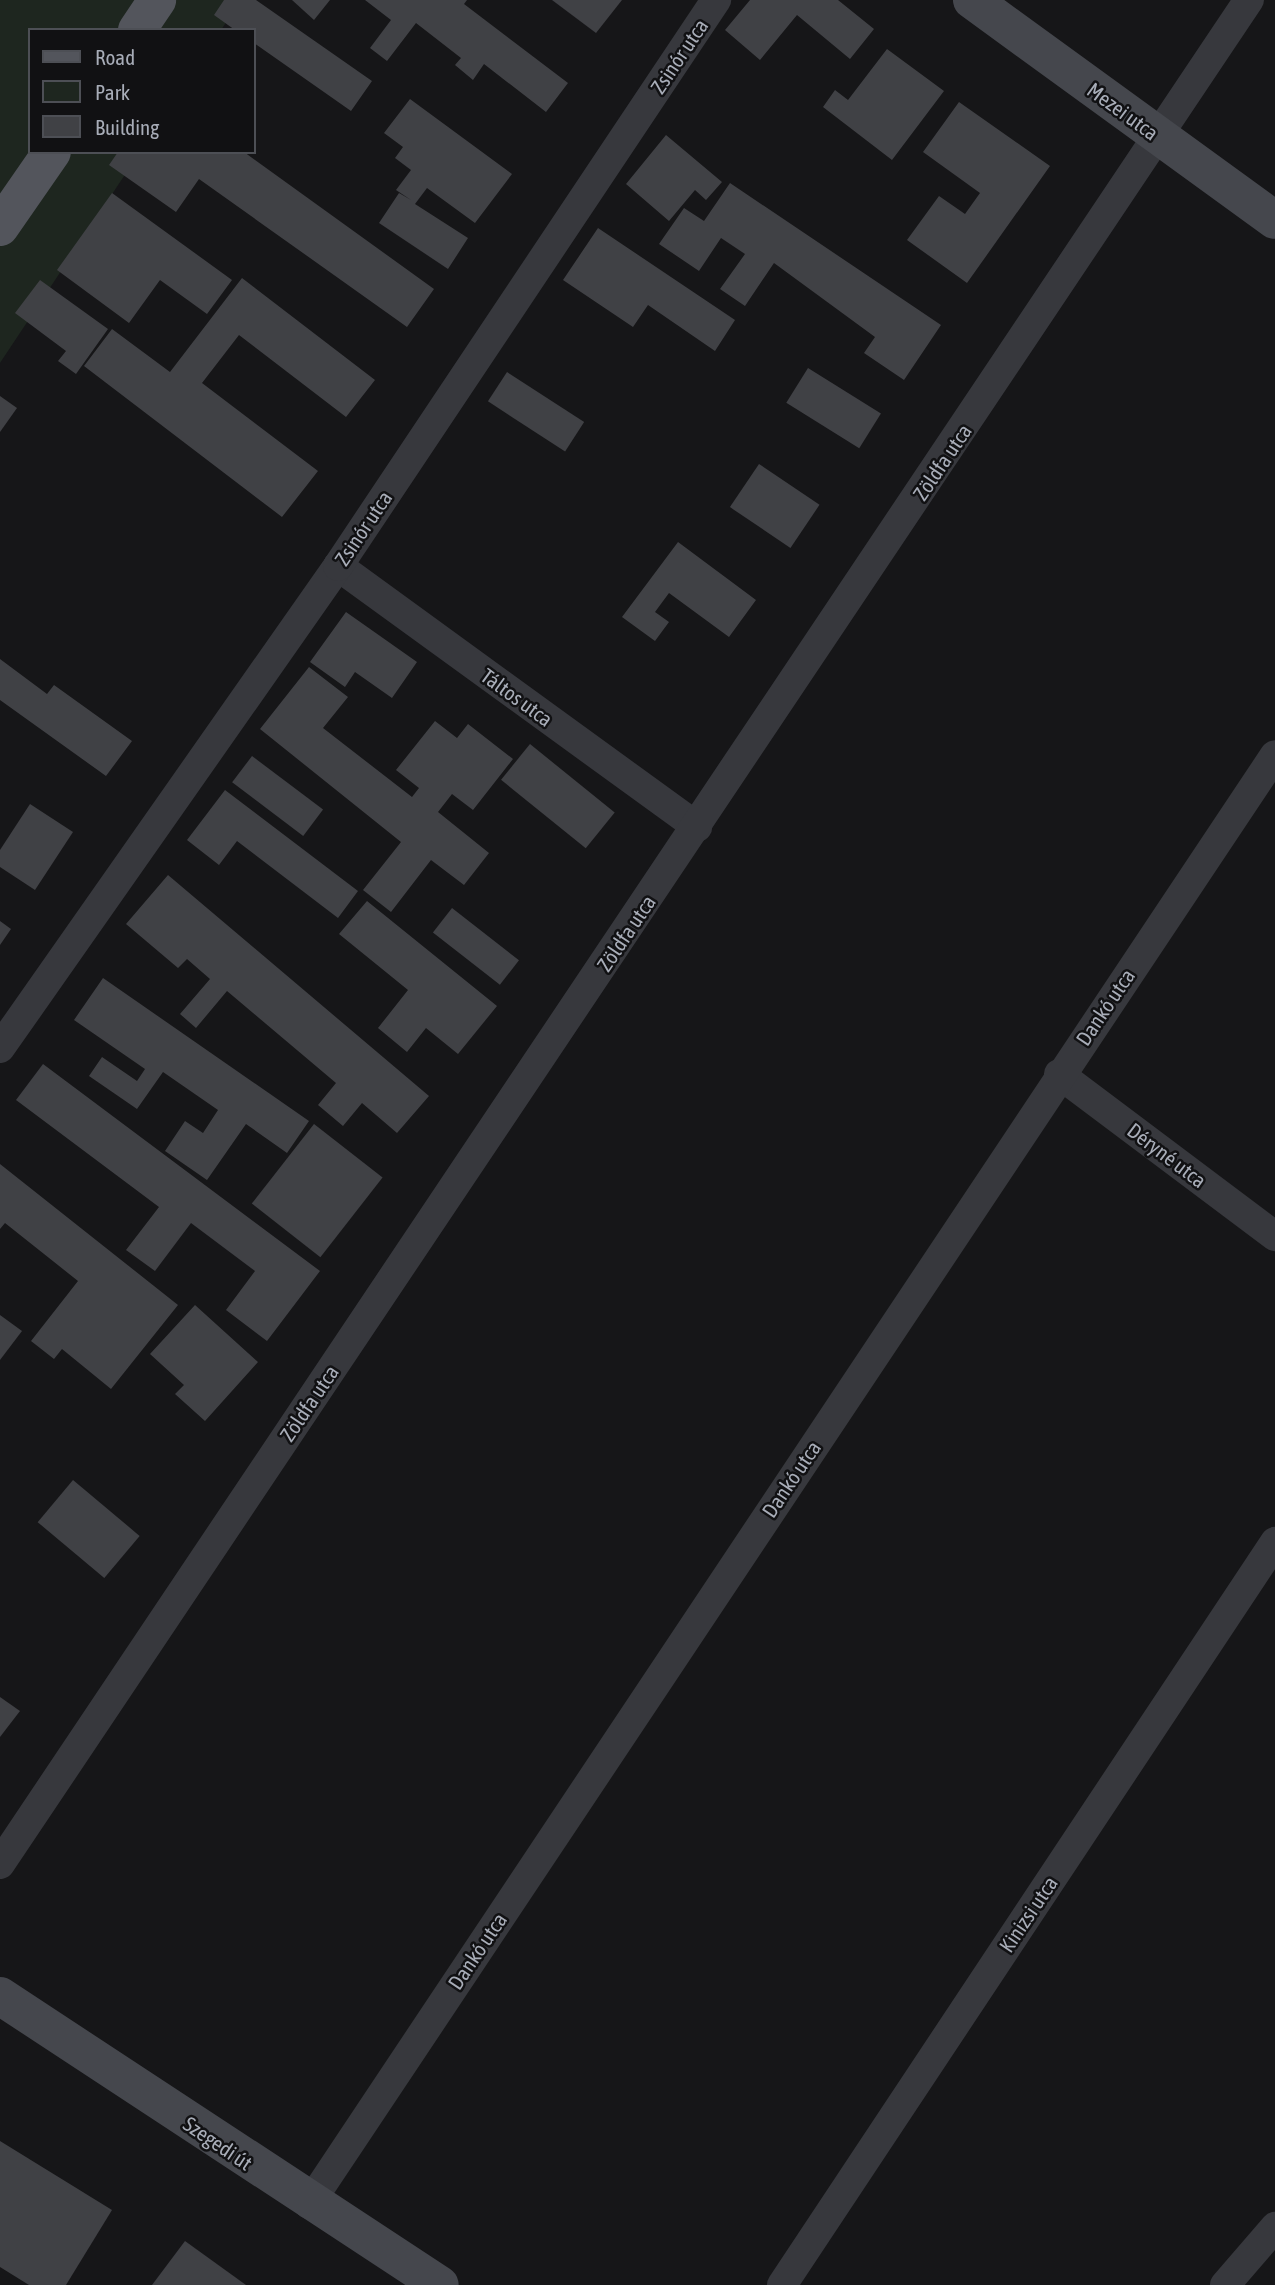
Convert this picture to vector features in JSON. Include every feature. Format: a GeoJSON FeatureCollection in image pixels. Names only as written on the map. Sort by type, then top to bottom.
{"type":"FeatureCollection","features":[{"type":"Feature","properties":{"kind":"main road"},"geometry":{"type":"LineString","coordinates":[[137,28],[157,0]]}},
{"type":"Feature","properties":{"kind":"main road"},"geometry":{"type":"LineString","coordinates":[[0,227],[51,154]]}},
{"type":"Feature","properties":{"kind":"street","name":"Zsinór utca"},"geometry":{"type":"LineString","coordinates":[[0,1048],[338,566],[716,0]]}},
{"type":"Feature","properties":{"kind":"street","name":"Mezei utca"},"geometry":{"type":"LineString","coordinates":[[971,0],[1275,220]]}},
{"type":"Feature","properties":{"kind":"street","name":"Zöldfa utca"},"geometry":{"type":"LineString","coordinates":[[0,1864],[1160,138],[1249,0]]}},
{"type":"Feature","properties":{"kind":"street","name":"Táltos utca"},"geometry":{"type":"LineString","coordinates":[[338,566],[697,827]]}},
{"type":"Feature","properties":{"kind":"street","name":"Dankó utca"},"geometry":{"type":"LineString","coordinates":[[309,2204],[1059,1074],[1275,755]]}},
{"type":"Feature","properties":{"kind":"street","name":"Déryné utca"},"geometry":{"type":"LineString","coordinates":[[1059,1074],[1275,1236]]}},
{"type":"Feature","properties":{"kind":"street","name":"Kinizsi utca"},"geometry":{"type":"LineString","coordinates":[[782,2285],[1275,1542]]}},
{"type":"Feature","properties":{"kind":"street","name":"Szegedi út"},"geometry":{"type":"LineString","coordinates":[[0,1996],[309,2204],[440,2285]]}},
{"type":"Feature","properties":{"kind":"street"},"geometry":{"type":"LineString","coordinates":[[1225,2285],[1275,2227]]}},
{"type":"Feature","properties":{"kind":"green space"},"geometry":{"type":"Polygon","coordinates":[[[0,0],[241,0],[222,28],[28,28],[28,154],[139,154],[0,363],[0,0]]]}},
{"type":"Feature","properties":{"kind":"building"},"geometry":{"type":"Polygon","coordinates":[[[224,0],[256,0],[372,81],[351,111],[256,44],[256,28],[232,28],[214,15],[224,0]]]}},
{"type":"Feature","properties":{"kind":"building"},"geometry":{"type":"Polygon","coordinates":[[[292,0],[330,0],[314,20],[292,0]]]}},
{"type":"Feature","properties":{"kind":"building"},"geometry":{"type":"Polygon","coordinates":[[[365,0],[467,0],[464,4],[568,83],[546,112],[484,64],[473,80],[455,65],[461,58],[416,23],[387,61],[370,48],[391,20],[365,0]]]}},
{"type":"Feature","properties":{"kind":"building"},"geometry":{"type":"Polygon","coordinates":[[[552,0],[622,0],[596,33],[552,0]]]}},
{"type":"Feature","properties":{"kind":"building"},"geometry":{"type":"Polygon","coordinates":[[[750,0],[838,0],[874,29],[850,59],[797,15],[760,60],[725,30],[750,0]]]}},
{"type":"Feature","properties":{"kind":"building"},"geometry":{"type":"Polygon","coordinates":[[[887,49],[944,91],[892,160],[823,107],[835,90],[848,100],[887,49]]]}},
{"type":"Feature","properties":{"kind":"building"},"geometry":{"type":"Polygon","coordinates":[[[410,99],[512,174],[475,223],[427,188],[415,204],[468,238],[448,269],[379,223],[399,193],[411,200],[396,190],[411,170],[395,158],[403,147],[384,133],[410,99]]]}},
{"type":"Feature","properties":{"kind":"building"},"geometry":{"type":"Polygon","coordinates":[[[959,102],[1050,166],[967,283],[907,240],[939,196],[965,214],[980,193],[923,152],[959,102]]]}},
{"type":"Feature","properties":{"kind":"building"},"geometry":{"type":"Polygon","coordinates":[[[666,135],[722,182],[706,200],[695,190],[669,221],[626,184],[666,135]]]}},
{"type":"Feature","properties":{"kind":"building"},"geometry":{"type":"Polygon","coordinates":[[[117,154],[247,154],[434,289],[407,327],[199,179],[176,212],[109,165],[117,154]]]}},
{"type":"Feature","properties":{"kind":"building"},"geometry":{"type":"Polygon","coordinates":[[[730,183],[941,325],[904,380],[864,353],[875,337],[774,263],[745,306],[720,289],[745,254],[721,238],[699,271],[659,244],[684,208],[704,221],[730,183]]]}},
{"type":"Feature","properties":{"kind":"building"},"geometry":{"type":"Polygon","coordinates":[[[112,193],[232,280],[207,314],[160,280],[129,323],[57,270],[112,193]]]}},
{"type":"Feature","properties":{"kind":"building"},"geometry":{"type":"Polygon","coordinates":[[[598,228],[735,320],[715,351],[648,305],[633,327],[563,280],[598,228]]]}},
{"type":"Feature","properties":{"kind":"building"},"geometry":{"type":"Polygon","coordinates":[[[242,278],[375,380],[346,417],[239,335],[202,383],[318,471],[282,517],[84,366],[112,329],[170,372],[242,278]]]}},
{"type":"Feature","properties":{"kind":"building"},"geometry":{"type":"Polygon","coordinates":[[[40,280],[108,329],[76,374],[58,361],[66,351],[15,313],[40,280]]]}},
{"type":"Feature","properties":{"kind":"building"},"geometry":{"type":"Polygon","coordinates":[[[808,368],[881,414],[859,448],[786,403],[808,368]]]}},
{"type":"Feature","properties":{"kind":"building"},"geometry":{"type":"Polygon","coordinates":[[[507,372],[584,422],[565,451],[488,401],[507,372]]]}},
{"type":"Feature","properties":{"kind":"building"},"geometry":{"type":"Polygon","coordinates":[[[0,396],[17,408],[0,432],[0,396]]]}},
{"type":"Feature","properties":{"kind":"building"},"geometry":{"type":"Polygon","coordinates":[[[759,464],[820,505],[790,548],[730,507],[759,464]]]}},
{"type":"Feature","properties":{"kind":"building"},"geometry":{"type":"Polygon","coordinates":[[[678,542],[756,600],[729,637],[669,593],[655,612],[669,622],[655,641],[622,617],[678,542]]]}},
{"type":"Feature","properties":{"kind":"building"},"geometry":{"type":"Polygon","coordinates":[[[346,612],[417,662],[392,698],[355,672],[345,687],[310,662],[346,612]]]}},
{"type":"Feature","properties":{"kind":"building"},"geometry":{"type":"Polygon","coordinates":[[[0,659],[47,694],[54,685],[132,741],[106,776],[0,700],[0,659]]]}},
{"type":"Feature","properties":{"kind":"building"},"geometry":{"type":"Polygon","coordinates":[[[309,667],[348,697],[323,728],[412,797],[419,788],[396,770],[435,721],[457,738],[468,724],[513,759],[473,810],[452,794],[438,812],[489,853],[464,885],[431,860],[391,912],[363,890],[401,842],[260,729],[309,667]]]}},
{"type":"Feature","properties":{"kind":"building"},"geometry":{"type":"Polygon","coordinates":[[[530,744],[615,813],[586,848],[501,780],[530,744]]]}},
{"type":"Feature","properties":{"kind":"building"},"geometry":{"type":"Polygon","coordinates":[[[252,756],[323,810],[303,836],[232,782],[252,756]]]}},
{"type":"Feature","properties":{"kind":"building"},"geometry":{"type":"Polygon","coordinates":[[[225,790],[358,891],[338,918],[237,841],[219,865],[187,840],[225,790]]]}},
{"type":"Feature","properties":{"kind":"building"},"geometry":{"type":"Polygon","coordinates":[[[30,804],[73,832],[35,890],[0,867],[0,850],[30,804]]]}},
{"type":"Feature","properties":{"kind":"building"},"geometry":{"type":"Polygon","coordinates":[[[168,875],[429,1096],[397,1133],[362,1103],[343,1126],[318,1105],[336,1083],[227,991],[196,1028],[180,1014],[210,979],[187,959],[178,968],[126,924],[168,875]]]}},
{"type":"Feature","properties":{"kind":"building"},"geometry":{"type":"Polygon","coordinates":[[[367,901],[497,1006],[458,1054],[426,1028],[407,1052],[378,1028],[408,990],[339,934],[367,901]]]}},
{"type":"Feature","properties":{"kind":"building"},"geometry":{"type":"Polygon","coordinates":[[[452,908],[519,960],[500,985],[433,932],[452,908]]]}},
{"type":"Feature","properties":{"kind":"building"},"geometry":{"type":"Polygon","coordinates":[[[0,921],[11,929],[0,945],[0,921]]]}},
{"type":"Feature","properties":{"kind":"building"},"geometry":{"type":"Polygon","coordinates":[[[103,978],[309,1121],[287,1153],[246,1124],[207,1180],[165,1151],[185,1121],[203,1133],[218,1110],[163,1072],[137,1109],[89,1076],[102,1057],[137,1081],[145,1069],[74,1020],[103,978]]]}},
{"type":"Feature","properties":{"kind":"building"},"geometry":{"type":"Polygon","coordinates":[[[43,1064],[320,1271],[267,1341],[226,1310],[255,1271],[191,1223],[155,1271],[126,1250],[159,1207],[16,1100],[43,1064]]]}},
{"type":"Feature","properties":{"kind":"building"},"geometry":{"type":"Polygon","coordinates":[[[314,1124],[383,1178],[320,1257],[252,1204],[314,1124]]]}},
{"type":"Feature","properties":{"kind":"building"},"geometry":{"type":"Polygon","coordinates":[[[0,1164],[178,1305],[111,1389],[62,1349],[54,1359],[31,1341],[78,1281],[5,1223],[0,1229],[0,1164]]]}},
{"type":"Feature","properties":{"kind":"building"},"geometry":{"type":"Polygon","coordinates":[[[195,1305],[258,1362],[205,1421],[175,1394],[184,1385],[150,1354],[195,1305]]]}},
{"type":"Feature","properties":{"kind":"building"},"geometry":{"type":"Polygon","coordinates":[[[0,1315],[22,1331],[0,1360],[0,1315]]]}},
{"type":"Feature","properties":{"kind":"building"},"geometry":{"type":"Polygon","coordinates":[[[73,1480],[140,1536],[104,1578],[38,1522],[73,1480]]]}},
{"type":"Feature","properties":{"kind":"building"},"geometry":{"type":"Polygon","coordinates":[[[0,1697],[20,1711],[0,1737],[0,1697]]]}},
{"type":"Feature","properties":{"kind":"building"},"geometry":{"type":"Polygon","coordinates":[[[0,2141],[112,2210],[66,2285],[29,2285],[0,2267],[0,2141]]]}},
{"type":"Feature","properties":{"kind":"building"},"geometry":{"type":"Polygon","coordinates":[[[185,2241],[246,2285],[152,2285],[185,2241]]]}}]}
